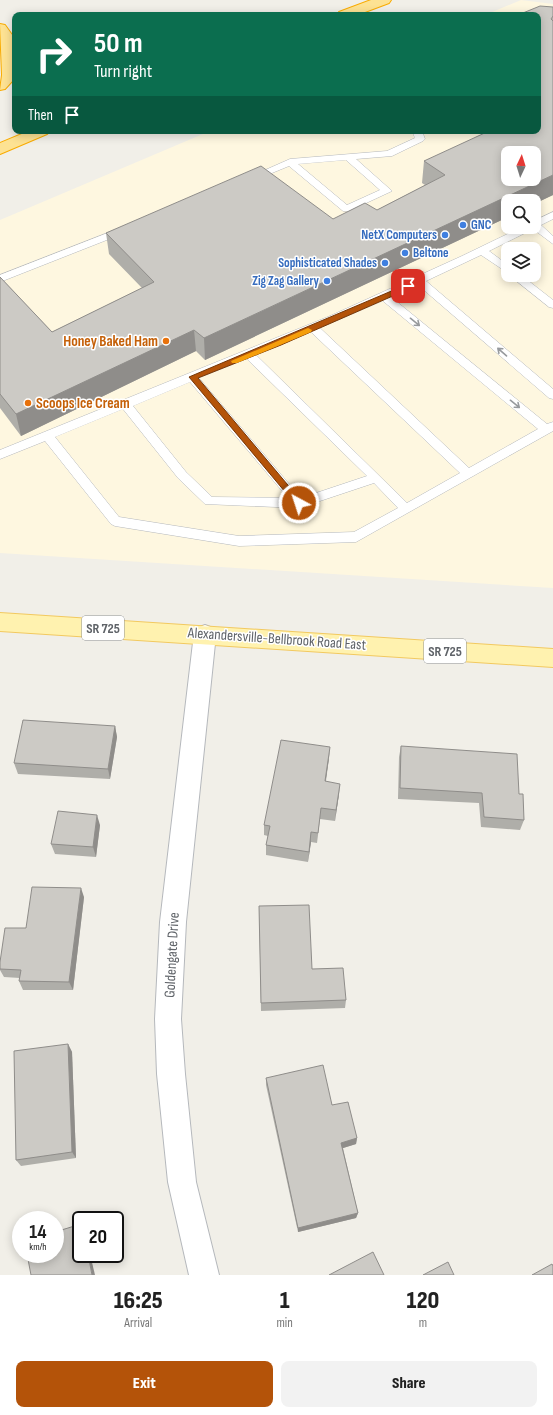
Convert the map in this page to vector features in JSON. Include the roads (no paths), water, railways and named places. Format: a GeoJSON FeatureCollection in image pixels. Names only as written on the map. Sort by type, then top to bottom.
{"type":"FeatureCollection","features":[{"type":"Feature","properties":{"kind":"highway"},"geometry":{"type":"LineString","coordinates":[[352,12],[384,0]]}},
{"type":"Feature","properties":{"kind":"highway"},"geometry":{"type":"LineString","coordinates":[[0,28],[8,39],[9,76],[0,86]]}},
{"type":"Feature","properties":{"kind":"highway"},"geometry":{"type":"LineString","coordinates":[[0,149],[35,134]]}},
{"type":"Feature","properties":{"kind":"highway"},"geometry":{"type":"LineString","coordinates":[[0,146],[23,139]]}},
{"type":"Feature","properties":{"kind":"main road","name":"Alexandersville-Bellbrook Road East"},"geometry":{"type":"LineString","coordinates":[[0,622],[205,634],[553,658]]}},
{"type":"Feature","properties":{"kind":"street","name":"Goldengate Drive"},"geometry":{"type":"LineString","coordinates":[[204,1275],[182,1182],[171,1074],[168,1020],[173,922],[205,634]]}},
{"type":"Feature","properties":{"kind":"lane"},"geometry":{"type":"LineString","coordinates":[[239,183],[290,162],[389,154],[420,139],[418,134]]}},
{"type":"Feature","properties":{"kind":"lane"},"geometry":{"type":"LineString","coordinates":[[290,162],[346,209],[387,191],[349,158]]}},
{"type":"Feature","properties":{"kind":"lane"},"geometry":{"type":"LineString","coordinates":[[541,222],[553,216]]}},
{"type":"Feature","properties":{"kind":"lane"},"geometry":{"type":"LineString","coordinates":[[0,279],[136,225]]}},
{"type":"Feature","properties":{"kind":"lane"},"geometry":{"type":"LineString","coordinates":[[541,231],[553,241]]}},
{"type":"Feature","properties":{"kind":"lane"},"geometry":{"type":"LineString","coordinates":[[0,456],[314,328],[420,281],[516,234]]}},
{"type":"Feature","properties":{"kind":"lane"},"geometry":{"type":"LineString","coordinates":[[483,251],[501,265]]}},
{"type":"Feature","properties":{"kind":"lane"},"geometry":{"type":"LineString","coordinates":[[420,281],[553,395]]}},
{"type":"Feature","properties":{"kind":"lane"},"geometry":{"type":"LineString","coordinates":[[523,282],[553,305]]}},
{"type":"Feature","properties":{"kind":"lane"},"geometry":{"type":"LineString","coordinates":[[47,436],[115,521],[239,541],[356,537],[550,428],[385,297]]}},
{"type":"Feature","properties":{"kind":"lane"},"geometry":{"type":"LineString","coordinates":[[314,328],[468,474]]}},
{"type":"Feature","properties":{"kind":"lane"},"geometry":{"type":"LineString","coordinates":[[249,355],[406,509]]}},
{"type":"Feature","properties":{"kind":"lane"},"geometry":{"type":"LineString","coordinates":[[192,377],[299,503]]}},
{"type":"Feature","properties":{"kind":"lane"},"geometry":{"type":"LineString","coordinates":[[126,404],[182,475],[209,501],[299,503],[376,478]]}},
{"type":"Feature","properties":{"kind":"place","name":"GNC"},"geometry":{"type":"Point","coordinates":[463,225]}},
{"type":"Feature","properties":{"kind":"place","name":"NetX Computers"},"geometry":{"type":"Point","coordinates":[445,235]}},
{"type":"Feature","properties":{"kind":"place","name":"Beltone"},"geometry":{"type":"Point","coordinates":[405,253]}},
{"type":"Feature","properties":{"kind":"place","name":"Sophisticated Shades"},"geometry":{"type":"Point","coordinates":[385,263]}},
{"type":"Feature","properties":{"kind":"place","name":"Zig Zag Gallery"},"geometry":{"type":"Point","coordinates":[327,281]}},
{"type":"Feature","properties":{"kind":"place","name":"Honey Baked Ham"},"geometry":{"type":"Point","coordinates":[166,341]}},
{"type":"Feature","properties":{"kind":"place","name":"Scoops Ice Cream"},"geometry":{"type":"Point","coordinates":[28,403]}}]}
